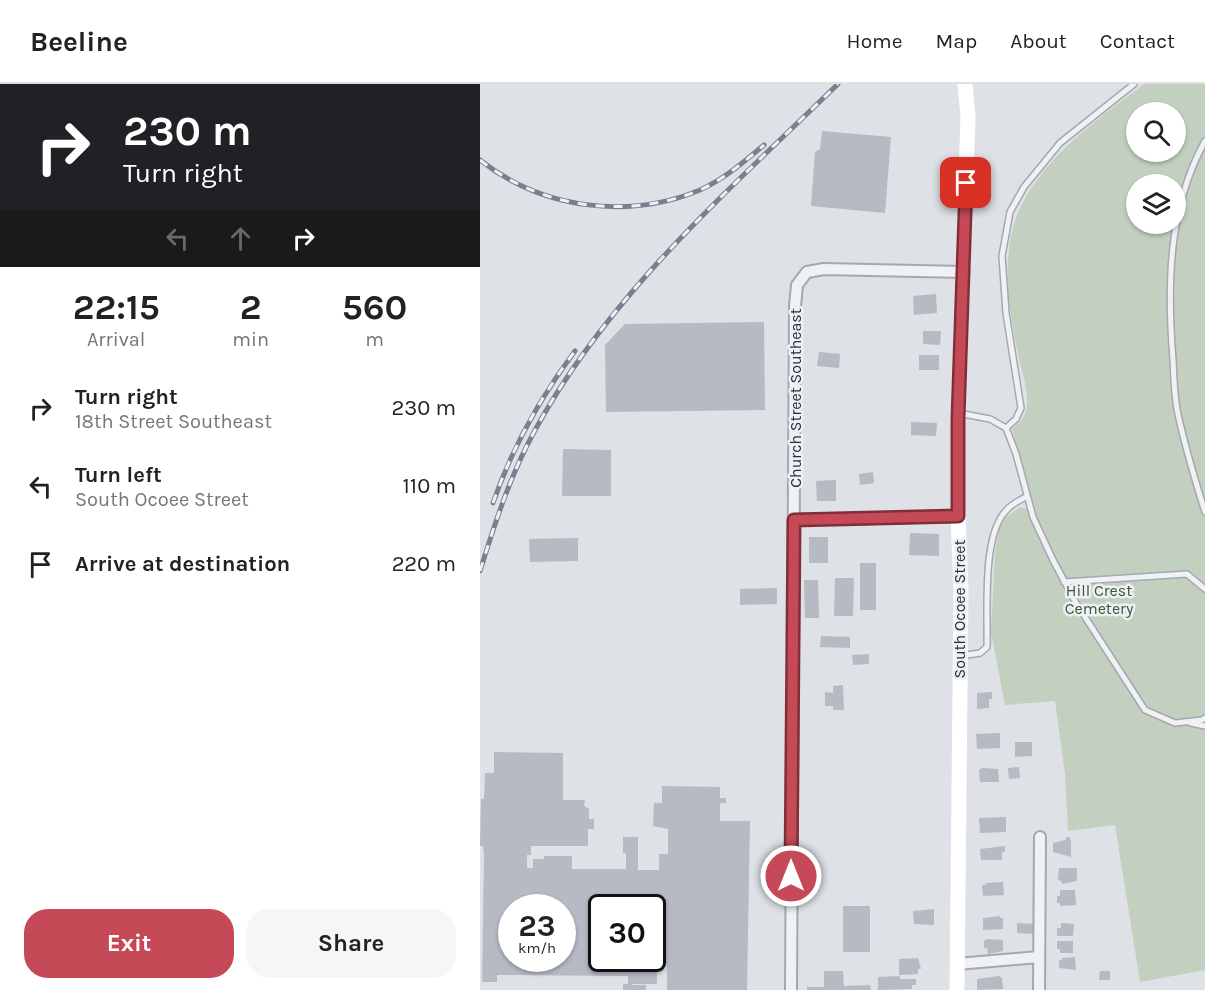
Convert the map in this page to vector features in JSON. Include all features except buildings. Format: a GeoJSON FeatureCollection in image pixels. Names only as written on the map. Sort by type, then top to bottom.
{"type":"FeatureCollection","features":[{"type":"Feature","properties":{"kind":"street","name":"South Ocoee Street"},"geometry":{"type":"LineString","coordinates":[[957,990],[961,590],[958,413],[968,117],[965,84]]}},
{"type":"Feature","properties":{"kind":"street","name":"Church Street Southeast"},"geometry":{"type":"LineString","coordinates":[[790,990],[797,285],[807,272],[824,269],[964,272]]}},
{"type":"Feature","properties":{"kind":"street"},"geometry":{"type":"LineString","coordinates":[[794,520],[958,516]]}},
{"type":"Feature","properties":{"kind":"street"},"geometry":{"type":"LineString","coordinates":[[1039,990],[1040,837]]}},
{"type":"Feature","properties":{"kind":"street"},"geometry":{"type":"LineString","coordinates":[[957,964],[1038,957]]}},
{"type":"Feature","properties":{"kind":"lane"},"geometry":{"type":"LineString","coordinates":[[1006,428],[1016,419],[1021,408],[1006,313],[1002,256],[1010,212],[1024,187],[1060,143],[1134,84]]}},
{"type":"Feature","properties":{"kind":"lane"},"geometry":{"type":"LineString","coordinates":[[1205,141],[1190,171],[1172,245],[1169,282],[1177,412],[1205,512]]}},
{"type":"Feature","properties":{"kind":"lane"},"geometry":{"type":"LineString","coordinates":[[958,413],[990,419],[1006,428],[1016,454],[1026,497],[1064,582],[1100,643],[1145,710],[1175,723],[1205,718]]}},
{"type":"Feature","properties":{"kind":"lane"},"geometry":{"type":"LineString","coordinates":[[1195,479],[1205,481]]}},
{"type":"Feature","properties":{"kind":"lane"},"geometry":{"type":"LineString","coordinates":[[960,656],[980,652],[987,647],[988,577],[995,530],[1003,514],[1014,502],[1026,497]]}},
{"type":"Feature","properties":{"kind":"lane"},"geometry":{"type":"LineString","coordinates":[[1064,582],[1187,574],[1205,589]]}},
{"type":"Feature","properties":{"kind":"lane"},"geometry":{"type":"LineString","coordinates":[[1187,722],[1205,726]]}},
{"type":"Feature","properties":{"kind":"green space","name":"Hill Crest Cemetery"},"geometry":{"type":"Polygon","coordinates":[[[1144,84],[1205,84],[1205,970],[1140,982],[1115,825],[1068,831],[1065,774],[1055,701],[1005,705],[991,632],[995,552],[999,530],[1006,517],[1020,507],[1027,509],[1032,502],[1012,429],[1025,415],[1027,397],[1009,303],[1008,268],[1011,234],[1026,197],[1039,178],[1054,160],[1089,127],[1144,84]]]}},
{"type":"Feature","properties":{"kind":"railway"},"geometry":{"type":"LineString","coordinates":[[480,571],[491,535],[525,449],[564,382],[597,335],[672,247],[838,84]]}},
{"type":"Feature","properties":{"kind":"railway"},"geometry":{"type":"LineString","coordinates":[[480,160],[504,177],[530,190],[586,205],[615,207],[644,205],[700,190],[726,175],[764,145]]}},
{"type":"Feature","properties":{"kind":"railway"},"geometry":{"type":"LineString","coordinates":[[493,503],[528,424],[575,351]]}},
{"type":"Feature","properties":{"kind":"route"},"geometry":{"type":"LineString","coordinates":[[791,876],[794,520],[958,516],[958,418],[966,183]]}}]}
